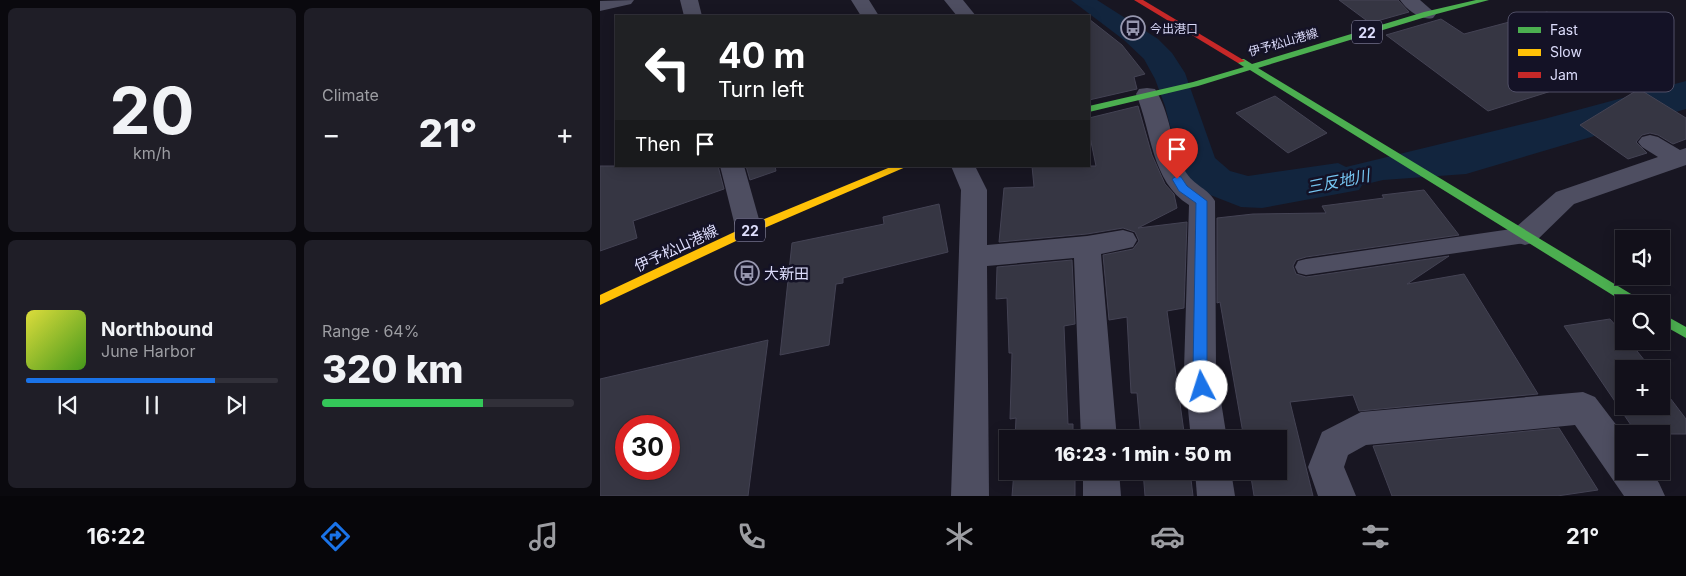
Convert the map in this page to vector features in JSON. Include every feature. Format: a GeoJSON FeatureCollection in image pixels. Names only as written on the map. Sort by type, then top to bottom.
{"type":"FeatureCollection","features":[{"type":"Feature","properties":{"kind":"main road"},"geometry":{"type":"LineString","coordinates":[[1138,0],[1250,66],[1623,295]]}},
{"type":"Feature","properties":{"kind":"main road","name":"伊予松山港線"},"geometry":{"type":"LineString","coordinates":[[1090,109],[1195,84],[1427,14],[1485,0]]}},
{"type":"Feature","properties":{"kind":"main road","name":"伊予松山港線"},"geometry":{"type":"LineString","coordinates":[[600,300],[749,230],[901,167]]}},
{"type":"Feature","properties":{"kind":"main road"},"geometry":{"type":"LineString","coordinates":[[1670,323],[1686,333]]}},
{"type":"Feature","properties":{"kind":"street"},"geometry":{"type":"LineString","coordinates":[[600,6],[625,0]]}},
{"type":"Feature","properties":{"kind":"street"},"geometry":{"type":"LineString","coordinates":[[689,0],[694,15]]}},
{"type":"Feature","properties":{"kind":"street"},"geometry":{"type":"LineString","coordinates":[[860,0],[869,15]]}},
{"type":"Feature","properties":{"kind":"street"},"geometry":{"type":"LineString","coordinates":[[953,0],[966,15]]}},
{"type":"Feature","properties":{"kind":"street"},"geometry":{"type":"LineString","coordinates":[[1409,0],[1427,14]]}},
{"type":"Feature","properties":{"kind":"street"},"geometry":{"type":"LineString","coordinates":[[1151,93],[1172,170],[1183,188],[1202,201],[1200,370],[1208,430]]}},
{"type":"Feature","properties":{"kind":"street"},"geometry":{"type":"LineString","coordinates":[[1650,142],[1682,158]]}},
{"type":"Feature","properties":{"kind":"street"},"geometry":{"type":"LineString","coordinates":[[1525,236],[1565,198],[1682,158]]}},
{"type":"Feature","properties":{"kind":"street"},"geometry":{"type":"LineString","coordinates":[[732,167],[749,230]]}},
{"type":"Feature","properties":{"kind":"street"},"geometry":{"type":"LineString","coordinates":[[962,167],[974,190],[970,496]]}},
{"type":"Feature","properties":{"kind":"street"},"geometry":{"type":"LineString","coordinates":[[973,257],[1087,246],[1123,240]]}},
{"type":"Feature","properties":{"kind":"street"},"geometry":{"type":"LineString","coordinates":[[1087,246],[1098,430]]}},
{"type":"Feature","properties":{"kind":"street"},"geometry":{"type":"LineString","coordinates":[[1337,496],[1326,467],[1334,444],[1360,429],[1583,408],[1615,452]]}},
{"type":"Feature","properties":{"kind":"street"},"geometry":{"type":"LineString","coordinates":[[1101,480],[1102,496]]}},
{"type":"Feature","properties":{"kind":"street"},"geometry":{"type":"LineString","coordinates":[[1214,480],[1216,496]]}},
{"type":"Feature","properties":{"kind":"street"},"geometry":{"type":"LineString","coordinates":[[1634,480],[1646,496]]}},
{"type":"Feature","properties":{"kind":"lane"},"geometry":{"type":"LineString","coordinates":[[1306,267],[1525,236]]}},
{"type":"Feature","properties":{"kind":"water","name":"三反地川"},"geometry":{"type":"Polygon","coordinates":[[[1071,0],[1097,0],[1158,39],[1172,53],[1185,73],[1215,158],[1230,171],[1248,176],[1338,163],[1346,167],[1544,119],[1645,92],[1674,92],[1674,84],[1686,81],[1686,109],[1466,174],[1383,180],[1362,185],[1359,190],[1262,208],[1241,207],[1200,191],[1188,181],[1177,153],[1165,106],[1155,79],[1144,59],[1124,40],[1071,0]]]}},
{"type":"Feature","properties":{"kind":"building"},"geometry":{"type":"Polygon","coordinates":[[[1339,0],[1398,0],[1409,12],[1370,23],[1339,0]]]}},
{"type":"Feature","properties":{"kind":"building"},"geometry":{"type":"Polygon","coordinates":[[[1441,19],[1464,34],[1508,22],[1508,92],[1548,92],[1488,111],[1386,35],[1441,19]]]}},
{"type":"Feature","properties":{"kind":"building"},"geometry":{"type":"Polygon","coordinates":[[[1090,20],[1122,45],[1145,74],[1134,77],[1137,89],[1090,100],[1090,20]]]}},
{"type":"Feature","properties":{"kind":"building"},"geometry":{"type":"Polygon","coordinates":[[[1634,92],[1644,92],[1686,118],[1686,139],[1673,144],[1658,135],[1650,133],[1642,135],[1636,142],[1647,153],[1628,159],[1580,125],[1634,92]]]}},
{"type":"Feature","properties":{"kind":"building"},"geometry":{"type":"Polygon","coordinates":[[[1275,96],[1327,133],[1288,153],[1236,113],[1275,96]]]}},
{"type":"Feature","properties":{"kind":"building"},"geometry":{"type":"Polygon","coordinates":[[[1138,106],[1152,155],[1165,184],[1174,194],[1177,208],[1138,228],[1187,222],[1184,308],[1167,311],[1184,430],[1140,430],[1137,393],[1131,393],[1127,317],[1109,320],[1103,255],[1133,249],[1139,241],[1135,232],[1123,228],[1087,234],[999,242],[1004,188],[1034,187],[1032,167],[1096,166],[1090,137],[1090,118],[1138,106]]]}},
{"type":"Feature","properties":{"kind":"building"},"geometry":{"type":"Polygon","coordinates":[[[600,166],[718,167],[724,189],[633,221],[637,238],[600,251],[600,166]]]}},
{"type":"Feature","properties":{"kind":"building"},"geometry":{"type":"Polygon","coordinates":[[[746,167],[775,167],[776,171],[750,180],[746,167]]]}},
{"type":"Feature","properties":{"kind":"building"},"geometry":{"type":"Polygon","coordinates":[[[1424,190],[1459,235],[1306,257],[1296,260],[1293,266],[1296,274],[1306,277],[1449,256],[1407,284],[1464,274],[1538,394],[1359,411],[1353,395],[1290,402],[1313,496],[1254,496],[1251,480],[1287,480],[1287,430],[1242,430],[1220,302],[1217,303],[1217,218],[1253,214],[1326,213],[1322,206],[1384,198],[1382,195],[1424,190]]]}},
{"type":"Feature","properties":{"kind":"building"},"geometry":{"type":"Polygon","coordinates":[[[939,204],[948,252],[843,278],[843,283],[836,284],[829,345],[780,355],[792,243],[884,224],[883,217],[939,204]]]}},
{"type":"Feature","properties":{"kind":"building"},"geometry":{"type":"Polygon","coordinates":[[[1072,260],[1075,324],[1064,326],[1068,424],[1073,424],[1073,430],[1015,430],[1016,418],[1010,419],[1012,353],[1009,353],[1007,298],[996,299],[997,267],[1072,260]]]}},
{"type":"Feature","properties":{"kind":"building"},"geometry":{"type":"Polygon","coordinates":[[[1610,319],[1615,325],[1615,350],[1636,350],[1644,360],[1615,360],[1615,401],[1564,326],[1610,319]]]}},
{"type":"Feature","properties":{"kind":"building"},"geometry":{"type":"Polygon","coordinates":[[[768,340],[748,496],[600,496],[600,379],[768,340]]]}},
{"type":"Feature","properties":{"kind":"building"},"geometry":{"type":"Polygon","coordinates":[[[1670,398],[1686,419],[1686,434],[1670,434],[1670,425],[1631,425],[1624,415],[1670,415],[1670,398]]]}},
{"type":"Feature","properties":{"kind":"building"},"geometry":{"type":"Polygon","coordinates":[[[1559,428],[1598,490],[1557,496],[1392,496],[1373,446],[1559,428]]]}},
{"type":"Feature","properties":{"kind":"building"},"geometry":{"type":"Polygon","coordinates":[[[1013,480],[1075,480],[1075,496],[1012,496],[1013,480]]]}},
{"type":"Feature","properties":{"kind":"building"},"geometry":{"type":"Polygon","coordinates":[[[1144,480],[1191,480],[1193,496],[1145,496],[1144,480]]]}},
{"type":"Feature","properties":{"kind":"traffic: fast"},"geometry":{"type":"LineString","coordinates":[[1090,109],[1195,84],[1427,14],[1485,0]]}},
{"type":"Feature","properties":{"kind":"traffic: fast"},"geometry":{"type":"LineString","coordinates":[[1241,61],[1622,295]]}},
{"type":"Feature","properties":{"kind":"traffic: fast"},"geometry":{"type":"LineString","coordinates":[[1670,323],[1686,333]]}},
{"type":"Feature","properties":{"kind":"traffic: slow"},"geometry":{"type":"LineString","coordinates":[[600,300],[749,230],[901,167]]}},
{"type":"Feature","properties":{"kind":"traffic: jam"},"geometry":{"type":"LineString","coordinates":[[1138,0],[1241,61]]}},
{"type":"Feature","properties":{"kind":"place","name":"今出港口"},"geometry":{"type":"Point","coordinates":[1133,28]}},
{"type":"Feature","properties":{"kind":"place","name":"大新田"},"geometry":{"type":"Point","coordinates":[747,273]}},
{"type":"Feature","properties":{"kind":"route"},"geometry":{"type":"LineString","coordinates":[[1177,179],[1183,188],[1202,201],[1200,370],[1202,387]]}}]}
